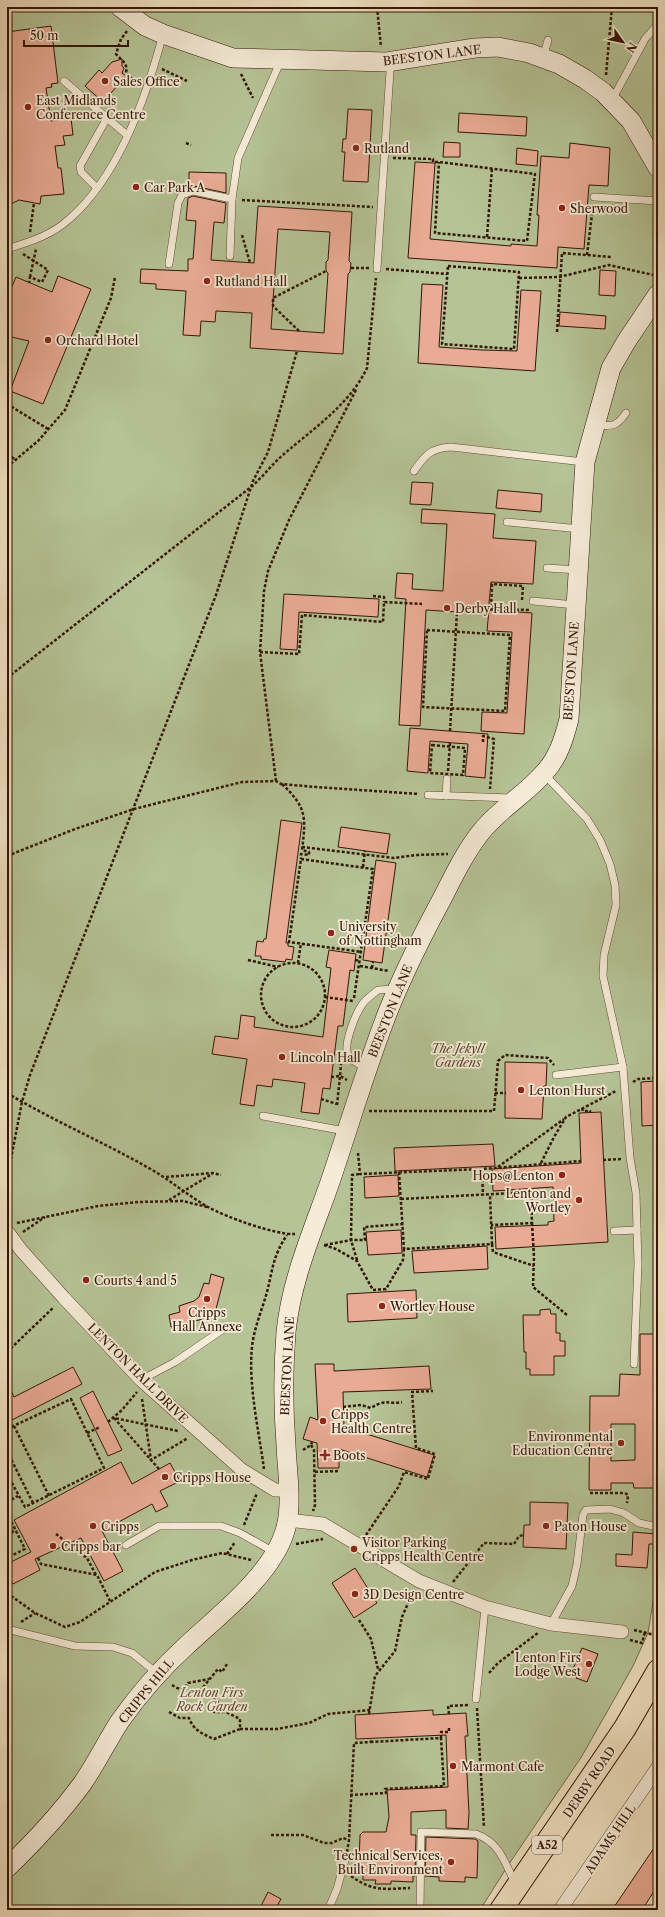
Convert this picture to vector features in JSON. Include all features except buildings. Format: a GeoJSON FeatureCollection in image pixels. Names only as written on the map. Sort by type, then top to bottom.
{"type":"FeatureCollection","features":[{"type":"Feature","properties":{"kind":"highway","name":"DERBY ROAD"},"geometry":{"type":"LineString","coordinates":[[501,1910],[518,1888],[625,1728],[658,1671]]}},
{"type":"Feature","properties":{"kind":"street","name":"BEESTON LANE"},"geometry":{"type":"LineString","coordinates":[[120,7],[145,26],[163,34],[233,58],[387,62],[452,50],[475,48],[498,47],[529,53],[559,64],[585,79],[612,100],[631,121],[658,168]]}},
{"type":"Feature","properties":{"kind":"street","name":"BEESTON LANE"},"geometry":{"type":"LineString","coordinates":[[288,1520],[288,1490],[283,1404],[286,1332],[295,1285],[311,1241],[367,1069],[401,982],[422,936],[465,854],[482,830],[544,774],[556,757],[564,739],[569,720],[585,462],[611,368],[621,349],[658,294]]}},
{"type":"Feature","properties":{"kind":"street","name":"LENTON HALL DRIVE"},"geometry":{"type":"LineString","coordinates":[[11,1232],[64,1298],[142,1380],[196,1433],[242,1470],[261,1482],[275,1490],[288,1490]]}},
{"type":"Feature","properties":{"kind":"street"},"geometry":{"type":"LineString","coordinates":[[288,1520],[323,1524],[419,1581],[485,1607],[551,1624],[622,1632]]}},
{"type":"Feature","properties":{"kind":"street","name":"CRIPPS HILL"},"geometry":{"type":"LineString","coordinates":[[7,1868],[63,1809],[84,1781],[121,1720],[165,1679],[246,1590],[278,1547],[288,1520]]}},
{"type":"Feature","properties":{"kind":"street","name":"ADAMS HILL"},"geometry":{"type":"LineString","coordinates":[[560,1910],[658,1767]]}},
{"type":"Feature","properties":{"kind":"lane"},"geometry":{"type":"LineString","coordinates":[[612,100],[645,39],[658,24]]}},
{"type":"Feature","properties":{"kind":"lane"},"geometry":{"type":"LineString","coordinates":[[7,258],[9,249],[42,237],[76,213],[104,179],[127,135],[146,91],[155,66],[163,34]]}},
{"type":"Feature","properties":{"kind":"lane"},"geometry":{"type":"LineString","coordinates":[[543,58],[548,40]]}},
{"type":"Feature","properties":{"kind":"lane"},"geometry":{"type":"LineString","coordinates":[[230,256],[232,199],[238,158],[282,60]]}},
{"type":"Feature","properties":{"kind":"lane"},"geometry":{"type":"LineString","coordinates":[[377,269],[390,71],[387,62]]}},
{"type":"Feature","properties":{"kind":"lane"},"geometry":{"type":"LineString","coordinates":[[64,81],[127,135]]}},
{"type":"Feature","properties":{"kind":"lane"},"geometry":{"type":"LineString","coordinates":[[97,188],[81,172],[80,166],[107,118]]}},
{"type":"Feature","properties":{"kind":"lane"},"geometry":{"type":"LineString","coordinates":[[169,264],[178,203],[182,195],[193,191],[232,199]]}},
{"type":"Feature","properties":{"kind":"lane"},"geometry":{"type":"LineString","coordinates":[[594,197],[658,201]]}},
{"type":"Feature","properties":{"kind":"lane"},"geometry":{"type":"LineString","coordinates":[[594,425],[613,426],[619,423],[626,413]]}},
{"type":"Feature","properties":{"kind":"lane"},"geometry":{"type":"LineString","coordinates":[[414,471],[429,453],[438,448],[452,446],[585,462]]}},
{"type":"Feature","properties":{"kind":"lane"},"geometry":{"type":"LineString","coordinates":[[507,522],[580,529]]}},
{"type":"Feature","properties":{"kind":"lane"},"geometry":{"type":"LineString","coordinates":[[547,568],[578,570]]}},
{"type":"Feature","properties":{"kind":"lane"},"geometry":{"type":"LineString","coordinates":[[532,601],[575,605]]}},
{"type":"Feature","properties":{"kind":"lane"},"geometry":{"type":"LineString","coordinates":[[544,774],[587,819],[600,840],[610,864],[615,885],[616,905],[604,955],[603,976],[623,1067],[630,1158],[636,1193],[636,1332],[634,1364]]}},
{"type":"Feature","properties":{"kind":"lane"},"geometry":{"type":"LineString","coordinates":[[446,796],[448,776]]}},
{"type":"Feature","properties":{"kind":"lane"},"geometry":{"type":"LineString","coordinates":[[428,795],[515,799]]}},
{"type":"Feature","properties":{"kind":"lane"},"geometry":{"type":"LineString","coordinates":[[367,1069],[351,1059],[347,1048],[354,1022],[364,1003],[378,990],[401,982]]}},
{"type":"Feature","properties":{"kind":"lane"},"geometry":{"type":"LineString","coordinates":[[556,1076],[623,1067]]}},
{"type":"Feature","properties":{"kind":"lane"},"geometry":{"type":"LineString","coordinates":[[263,1116],[346,1131]]}},
{"type":"Feature","properties":{"kind":"lane"},"geometry":{"type":"LineString","coordinates":[[614,1231],[637,1230]]}},
{"type":"Feature","properties":{"kind":"lane"},"geometry":{"type":"LineString","coordinates":[[142,1380],[176,1362],[222,1330]]}},
{"type":"Feature","properties":{"kind":"lane"},"geometry":{"type":"LineString","coordinates":[[551,1624],[572,1586],[577,1564],[583,1515],[586,1510],[610,1510],[621,1512],[639,1523],[658,1527]]}},
{"type":"Feature","properties":{"kind":"lane"},"geometry":{"type":"LineString","coordinates":[[126,1545],[159,1526],[221,1526],[278,1547]]}},
{"type":"Feature","properties":{"kind":"lane"},"geometry":{"type":"LineString","coordinates":[[476,1699],[485,1607]]}},
{"type":"Feature","properties":{"kind":"lane"},"geometry":{"type":"LineString","coordinates":[[7,1629],[74,1646],[113,1647],[126,1651],[132,1653],[165,1679]]}},
{"type":"Feature","properties":{"kind":"lane"},"geometry":{"type":"LineString","coordinates":[[420,1910],[420,1832],[476,1834],[484,1837],[497,1847],[518,1888]]}},
{"type":"Feature","properties":{"kind":"lane"},"geometry":{"type":"LineString","coordinates":[[328,1910],[345,1860]]}},
{"type":"Feature","properties":{"kind":"path"},"geometry":{"type":"LineString","coordinates":[[377,7],[381,48],[387,62]]}},
{"type":"Feature","properties":{"kind":"path"},"geometry":{"type":"LineString","coordinates":[[606,79],[612,7]]}},
{"type":"Feature","properties":{"kind":"path"},"geometry":{"type":"LineString","coordinates":[[136,19],[121,39],[116,54],[123,59],[127,66],[126,73],[146,91]]}},
{"type":"Feature","properties":{"kind":"path"},"geometry":{"type":"LineString","coordinates":[[233,58],[259,110]]}},
{"type":"Feature","properties":{"kind":"path"},"geometry":{"type":"LineString","coordinates":[[155,66],[187,81]]}},
{"type":"Feature","properties":{"kind":"path"},"geometry":{"type":"LineString","coordinates":[[186,143],[191,145]]}},
{"type":"Feature","properties":{"kind":"path"},"geometry":{"type":"LineString","coordinates":[[385,158],[433,159],[433,162],[439,162],[492,168],[535,174],[527,241],[435,233],[439,162]]}},
{"type":"Feature","properties":{"kind":"path"},"geometry":{"type":"LineString","coordinates":[[487,237],[492,168]]}},
{"type":"Feature","properties":{"kind":"path"},"geometry":{"type":"LineString","coordinates":[[587,255],[594,197]]}},
{"type":"Feature","properties":{"kind":"path"},"geometry":{"type":"LineString","coordinates":[[232,199],[381,208]]}},
{"type":"Feature","properties":{"kind":"path"},"geometry":{"type":"LineString","coordinates":[[32,221],[34,203]]}},
{"type":"Feature","properties":{"kind":"path"},"geometry":{"type":"LineString","coordinates":[[29,283],[36,247]]}},
{"type":"Feature","properties":{"kind":"path"},"geometry":{"type":"LineString","coordinates":[[9,249],[34,261],[48,270],[42,282],[30,277]]}},
{"type":"Feature","properties":{"kind":"path"},"geometry":{"type":"LineString","coordinates":[[557,332],[559,277],[562,253],[611,257]]}},
{"type":"Feature","properties":{"kind":"path"},"geometry":{"type":"LineString","coordinates":[[519,278],[559,277],[609,265],[658,276]]}},
{"type":"Feature","properties":{"kind":"path"},"geometry":{"type":"LineString","coordinates":[[448,266],[520,272],[514,349],[442,344],[447,274],[448,266]]}},
{"type":"Feature","properties":{"kind":"path"},"geometry":{"type":"LineString","coordinates":[[351,268],[447,274]]}},
{"type":"Feature","properties":{"kind":"path"},"geometry":{"type":"LineString","coordinates":[[276,782],[260,652],[264,591],[270,565],[288,520],[367,368],[377,269]]}},
{"type":"Feature","properties":{"kind":"path"},"geometry":{"type":"LineString","coordinates":[[299,331],[273,306],[273,298],[326,271]]}},
{"type":"Feature","properties":{"kind":"path"},"geometry":{"type":"LineString","coordinates":[[7,467],[38,441],[65,410],[111,298],[115,277]]}},
{"type":"Feature","properties":{"kind":"path"},"geometry":{"type":"LineString","coordinates":[[7,1179],[22,1102],[30,1075],[57,1001],[134,809],[216,595],[253,481],[268,452],[297,351]]}},
{"type":"Feature","properties":{"kind":"path"},"geometry":{"type":"LineString","coordinates":[[7,678],[251,487],[282,455],[330,414],[360,380]]}},
{"type":"Feature","properties":{"kind":"path"},"geometry":{"type":"LineString","coordinates":[[7,404],[48,429]]}},
{"type":"Feature","properties":{"kind":"path"},"geometry":{"type":"LineString","coordinates":[[7,455],[17,460]]}},
{"type":"Feature","properties":{"kind":"path"},"geometry":{"type":"LineString","coordinates":[[492,584],[523,586],[522,600],[532,601],[530,611],[490,608],[492,584]]}},
{"type":"Feature","properties":{"kind":"path"},"geometry":{"type":"LineString","coordinates":[[260,652],[300,654],[302,615],[382,622],[384,597],[373,596]]}},
{"type":"Feature","properties":{"kind":"path"},"geometry":{"type":"LineString","coordinates":[[384,602],[422,604]]}},
{"type":"Feature","properties":{"kind":"path"},"geometry":{"type":"LineString","coordinates":[[450,731],[458,612]]}},
{"type":"Feature","properties":{"kind":"path"},"geometry":{"type":"LineString","coordinates":[[427,630],[456,632],[510,635],[505,711],[423,707],[427,630]]}},
{"type":"Feature","properties":{"kind":"path"},"geometry":{"type":"LineString","coordinates":[[483,742],[483,736],[494,739],[491,780]]}},
{"type":"Feature","properties":{"kind":"path"},"geometry":{"type":"LineString","coordinates":[[448,776],[450,743]]}},
{"type":"Feature","properties":{"kind":"path"},"geometry":{"type":"LineString","coordinates":[[432,745],[449,747],[465,748],[463,775],[448,776],[430,773],[432,745]]}},
{"type":"Feature","properties":{"kind":"path"},"geometry":{"type":"LineString","coordinates":[[7,856],[75,829],[134,809],[226,784],[242,782],[276,782],[281,784],[428,795]]}},
{"type":"Feature","properties":{"kind":"path"},"geometry":{"type":"LineString","coordinates":[[281,784],[300,804],[305,822],[302,850],[309,852],[309,856],[301,854],[289,942],[362,952]]}},
{"type":"Feature","properties":{"kind":"path"},"geometry":{"type":"LineString","coordinates":[[302,847],[394,858],[416,855],[465,854]]}},
{"type":"Feature","properties":{"kind":"path"},"geometry":{"type":"LineString","coordinates":[[362,867],[365,851]]}},
{"type":"Feature","properties":{"kind":"path"},"geometry":{"type":"LineString","coordinates":[[301,859],[373,869],[360,966],[355,990]]}},
{"type":"Feature","properties":{"kind":"path"},"geometry":{"type":"LineString","coordinates":[[298,964],[301,944]]}},
{"type":"Feature","properties":{"kind":"path"},"geometry":{"type":"LineString","coordinates":[[248,960],[278,967]]}},
{"type":"Feature","properties":{"kind":"path"},"geometry":{"type":"LineString","coordinates":[[355,960],[360,961]]}},
{"type":"Feature","properties":{"kind":"path"},"geometry":{"type":"LineString","coordinates":[[372,968],[373,962]]}},
{"type":"Feature","properties":{"kind":"path"},"geometry":{"type":"LineString","coordinates":[[288,963],[298,964],[308,967],[315,972],[324,988],[325,997],[322,1008],[316,1017],[307,1024],[291,1026],[275,1022],[267,1014],[262,1004],[261,994],[263,983],[269,974],[278,967],[288,963]]}},
{"type":"Feature","properties":{"kind":"path"},"geometry":{"type":"LineString","coordinates":[[360,966],[372,968],[401,982]]}},
{"type":"Feature","properties":{"kind":"path"},"geometry":{"type":"LineString","coordinates":[[325,997],[364,1003]]}},
{"type":"Feature","properties":{"kind":"path"},"geometry":{"type":"LineString","coordinates":[[364,1111],[494,1111],[498,1061],[505,1055],[548,1058],[554,1065],[556,1076]]}},
{"type":"Feature","properties":{"kind":"path"},"geometry":{"type":"LineString","coordinates":[[321,1099],[337,1106],[340,1076]]}},
{"type":"Feature","properties":{"kind":"path"},"geometry":{"type":"LineString","coordinates":[[498,1167],[566,1117],[582,1108],[638,1079],[658,1078]]}},
{"type":"Feature","properties":{"kind":"path"},"geometry":{"type":"LineString","coordinates":[[7,1093],[165,1177],[209,1208]]}},
{"type":"Feature","properties":{"kind":"path"},"geometry":{"type":"LineString","coordinates":[[495,1093],[506,1093]]}},
{"type":"Feature","properties":{"kind":"path"},"geometry":{"type":"LineString","coordinates":[[582,1108],[582,1111],[590,1111],[590,1113]]}},
{"type":"Feature","properties":{"kind":"path"},"geometry":{"type":"LineString","coordinates":[[541,1163],[566,1117]]}},
{"type":"Feature","properties":{"kind":"path"},"geometry":{"type":"LineString","coordinates":[[357,1152],[360,1174]]}},
{"type":"Feature","properties":{"kind":"path"},"geometry":{"type":"LineString","coordinates":[[603,1160],[630,1158]]}},
{"type":"Feature","properties":{"kind":"path"},"geometry":{"type":"LineString","coordinates":[[399,1172],[403,1224],[403,1260],[386,1289],[379,1291],[373,1290],[357,1261],[351,1240],[352,1175],[399,1172],[482,1169],[541,1163],[581,1161]]}},
{"type":"Feature","properties":{"kind":"path"},"geometry":{"type":"LineString","coordinates":[[482,1169],[483,1195]]}},
{"type":"Feature","properties":{"kind":"path"},"geometry":{"type":"LineString","coordinates":[[165,1177],[212,1173],[221,1175]]}},
{"type":"Feature","properties":{"kind":"path"},"geometry":{"type":"LineString","coordinates":[[168,1201],[212,1173]]}},
{"type":"Feature","properties":{"kind":"path"},"geometry":{"type":"LineString","coordinates":[[401,1199],[531,1192],[534,1266],[533,1288],[567,1315]]}},
{"type":"Feature","properties":{"kind":"path"},"geometry":{"type":"LineString","coordinates":[[490,1195],[493,1252],[534,1266]]}},
{"type":"Feature","properties":{"kind":"path"},"geometry":{"type":"LineString","coordinates":[[11,1232],[47,1216],[98,1206],[138,1202],[183,1201],[209,1208],[266,1230],[336,1249],[357,1261]]}},
{"type":"Feature","properties":{"kind":"path"},"geometry":{"type":"LineString","coordinates":[[11,1232],[47,1216]]}},
{"type":"Feature","properties":{"kind":"path"},"geometry":{"type":"LineString","coordinates":[[492,1225],[532,1223]]}},
{"type":"Feature","properties":{"kind":"path"},"geometry":{"type":"LineString","coordinates":[[311,1241],[365,1240],[364,1227],[403,1224]]}},
{"type":"Feature","properties":{"kind":"path"},"geometry":{"type":"LineString","coordinates":[[227,1554],[240,1533],[252,1508],[264,1469],[255,1400],[252,1348],[256,1324],[268,1288],[271,1267],[280,1246],[287,1235]]}},
{"type":"Feature","properties":{"kind":"path"},"geometry":{"type":"LineString","coordinates":[[404,1249],[492,1244]]}},
{"type":"Feature","properties":{"kind":"path"},"geometry":{"type":"LineString","coordinates":[[7,1352],[64,1298]]}},
{"type":"Feature","properties":{"kind":"path"},"geometry":{"type":"LineString","coordinates":[[108,1422],[114,1418],[140,1388],[151,1460]]}},
{"type":"Feature","properties":{"kind":"path"},"geometry":{"type":"LineString","coordinates":[[359,1546],[399,1486],[404,1472],[428,1479],[436,1454],[416,1448],[412,1392],[432,1391]]}},
{"type":"Feature","properties":{"kind":"path"},"geometry":{"type":"LineString","coordinates":[[7,1429],[71,1399],[104,1468],[25,1507],[7,1474]]}},
{"type":"Feature","properties":{"kind":"path"},"geometry":{"type":"LineString","coordinates":[[343,1407],[361,1405],[370,1408],[387,1401],[396,1403],[402,1402]]}},
{"type":"Feature","properties":{"kind":"path"},"geometry":{"type":"LineString","coordinates":[[114,1418],[147,1426],[196,1433]]}},
{"type":"Feature","properties":{"kind":"path"},"geometry":{"type":"LineString","coordinates":[[114,1418],[159,1469]]}},
{"type":"Feature","properties":{"kind":"path"},"geometry":{"type":"LineString","coordinates":[[7,1420],[49,1496]]}},
{"type":"Feature","properties":{"kind":"path"},"geometry":{"type":"LineString","coordinates":[[87,1433],[100,1427]]}},
{"type":"Feature","properties":{"kind":"path"},"geometry":{"type":"LineString","coordinates":[[151,1460],[196,1433]]}},
{"type":"Feature","properties":{"kind":"path"},"geometry":{"type":"LineString","coordinates":[[306,1448],[312,1443],[316,1450],[316,1506],[308,1522]]}},
{"type":"Feature","properties":{"kind":"path"},"geometry":{"type":"LineString","coordinates":[[7,1451],[33,1503]]}},
{"type":"Feature","properties":{"kind":"path"},"geometry":{"type":"LineString","coordinates":[[315,1472],[338,1471]]}},
{"type":"Feature","properties":{"kind":"path"},"geometry":{"type":"LineString","coordinates":[[590,1493],[628,1495],[628,1502],[621,1512]]}},
{"type":"Feature","properties":{"kind":"path"},"geometry":{"type":"LineString","coordinates":[[7,1502],[18,1496]]}},
{"type":"Feature","properties":{"kind":"path"},"geometry":{"type":"LineString","coordinates":[[7,1513],[25,1549],[7,1558]]}},
{"type":"Feature","properties":{"kind":"path"},"geometry":{"type":"LineString","coordinates":[[7,1535],[16,1530]]}},
{"type":"Feature","properties":{"kind":"path"},"geometry":{"type":"LineString","coordinates":[[56,1534],[92,1563],[96,1575],[110,1601]]}},
{"type":"Feature","properties":{"kind":"path"},"geometry":{"type":"LineString","coordinates":[[445,1591],[484,1543],[514,1544],[519,1536],[524,1535]]}},
{"type":"Feature","properties":{"kind":"path"},"geometry":{"type":"LineString","coordinates":[[278,1547],[343,1536]]}},
{"type":"Feature","properties":{"kind":"path"},"geometry":{"type":"LineString","coordinates":[[7,1592],[35,1613],[65,1627],[80,1622],[155,1572],[192,1560],[222,1553],[257,1562]]}},
{"type":"Feature","properties":{"kind":"path"},"geometry":{"type":"LineString","coordinates":[[38,1558],[41,1564],[96,1575]]}},
{"type":"Feature","properties":{"kind":"path"},"geometry":{"type":"LineString","coordinates":[[369,1714],[375,1676],[378,1669],[395,1650],[402,1617],[419,1581]]}},
{"type":"Feature","properties":{"kind":"path"},"geometry":{"type":"LineString","coordinates":[[359,1620],[371,1639],[378,1669]]}},
{"type":"Feature","properties":{"kind":"path"},"geometry":{"type":"LineString","coordinates":[[487,1674],[498,1663],[551,1624]]}},
{"type":"Feature","properties":{"kind":"path"},"geometry":{"type":"LineString","coordinates":[[645,1632],[655,1635]]}},
{"type":"Feature","properties":{"kind":"path"},"geometry":{"type":"LineString","coordinates":[[227,1664],[222,1672],[218,1669],[199,1692],[211,1695],[218,1702],[214,1712],[226,1712],[240,1719],[240,1729]]}},
{"type":"Feature","properties":{"kind":"path"},"geometry":{"type":"LineString","coordinates":[[165,1679],[177,1688],[184,1689],[188,1683],[209,1679]]}},
{"type":"Feature","properties":{"kind":"path"},"geometry":{"type":"LineString","coordinates":[[449,1714],[448,1706],[477,1705],[484,1837]]}},
{"type":"Feature","properties":{"kind":"path"},"geometry":{"type":"LineString","coordinates":[[169,1712],[180,1718],[189,1718],[192,1725],[198,1732],[214,1739],[240,1729],[277,1729],[309,1723],[328,1714],[370,1710]]}},
{"type":"Feature","properties":{"kind":"path"},"geometry":{"type":"LineString","coordinates":[[441,1738],[441,1732],[449,1734],[449,1726]]}},
{"type":"Feature","properties":{"kind":"path"},"geometry":{"type":"LineString","coordinates":[[345,1860],[349,1840],[350,1794],[354,1742],[371,1740],[441,1738],[444,1786],[385,1789],[386,1793],[350,1794]]}},
{"type":"Feature","properties":{"kind":"path"},"geometry":{"type":"LineString","coordinates":[[271,1835],[303,1835],[324,1844],[332,1843],[343,1838],[349,1840]]}},
{"type":"Feature","properties":{"kind":"path"},"geometry":{"type":"LineString","coordinates":[[342,1870],[367,1887],[382,1889],[419,1887]]}},
{"type":"Feature","properties":{"kind":"green space","name":"University of Nottingham"},"geometry":{"type":"Polygon","coordinates":[[[7,7],[658,7],[658,569],[656,581],[653,795],[658,1151],[658,1570],[648,1633],[633,1666],[582,1756],[507,1867],[480,1910],[7,1910],[7,7]]]}},
{"type":"Feature","properties":{"kind":"place","name":"Sales Office"},"geometry":{"type":"Point","coordinates":[105,81]}},
{"type":"Feature","properties":{"kind":"place","name":"East Midlands Conference Centre"},"geometry":{"type":"Point","coordinates":[28,107]}},
{"type":"Feature","properties":{"kind":"place","name":"Rutland"},"geometry":{"type":"Point","coordinates":[356,148]}},
{"type":"Feature","properties":{"kind":"place","name":"Car Park A"},"geometry":{"type":"Point","coordinates":[136,187]}},
{"type":"Feature","properties":{"kind":"place","name":"Sherwood"},"geometry":{"type":"Point","coordinates":[562,208]}},
{"type":"Feature","properties":{"kind":"place","name":"Rutland Hall"},"geometry":{"type":"Point","coordinates":[207,281]}},
{"type":"Feature","properties":{"kind":"place","name":"Orchard Hotel"},"geometry":{"type":"Point","coordinates":[48,340]}},
{"type":"Feature","properties":{"kind":"place","name":"Derby Hall"},"geometry":{"type":"Point","coordinates":[447,608]}},
{"type":"Feature","properties":{"kind":"place","name":"University of Nottingham"},"geometry":{"type":"Point","coordinates":[331,933]}},
{"type":"Feature","properties":{"kind":"place","name":"Lincoln Hall"},"geometry":{"type":"Point","coordinates":[282,1057]}},
{"type":"Feature","properties":{"kind":"place","name":"Lenton Hurst"},"geometry":{"type":"Point","coordinates":[521,1090]}},
{"type":"Feature","properties":{"kind":"place","name":"Hops@Lenton"},"geometry":{"type":"Point","coordinates":[562,1175]}},
{"type":"Feature","properties":{"kind":"place","name":"Lenton and Wortley"},"geometry":{"type":"Point","coordinates":[579,1200]}},
{"type":"Feature","properties":{"kind":"place","name":"Courts 4 and 5"},"geometry":{"type":"Point","coordinates":[86,1280]}},
{"type":"Feature","properties":{"kind":"place","name":"Cripps Hall Annexe"},"geometry":{"type":"Point","coordinates":[207,1299]}},
{"type":"Feature","properties":{"kind":"place","name":"Wortley House"},"geometry":{"type":"Point","coordinates":[382,1306]}},
{"type":"Feature","properties":{"kind":"place","name":"Cripps Health Centre"},"geometry":{"type":"Point","coordinates":[323,1421]}},
{"type":"Feature","properties":{"kind":"place","name":"Environmental Education Centre"},"geometry":{"type":"Point","coordinates":[621,1443]}},
{"type":"Feature","properties":{"kind":"place","name":"Boots"},"geometry":{"type":"Point","coordinates":[325,1455]}},
{"type":"Feature","properties":{"kind":"place","name":"Cripps House"},"geometry":{"type":"Point","coordinates":[165,1477]}},
{"type":"Feature","properties":{"kind":"place","name":"Cripps"},"geometry":{"type":"Point","coordinates":[93,1526]}},
{"type":"Feature","properties":{"kind":"place","name":"Paton House"},"geometry":{"type":"Point","coordinates":[546,1526]}},
{"type":"Feature","properties":{"kind":"place","name":"Cripps bar"},"geometry":{"type":"Point","coordinates":[53,1546]}},
{"type":"Feature","properties":{"kind":"place","name":"Visitor Parking Cripps Health Centre"},"geometry":{"type":"Point","coordinates":[354,1549]}},
{"type":"Feature","properties":{"kind":"place","name":"3D Design Centre"},"geometry":{"type":"Point","coordinates":[355,1594]}},
{"type":"Feature","properties":{"kind":"place","name":"Lenton Firs Lodge West"},"geometry":{"type":"Point","coordinates":[589,1664]}},
{"type":"Feature","properties":{"kind":"place","name":"Marmont Cafe"},"geometry":{"type":"Point","coordinates":[453,1766]}},
{"type":"Feature","properties":{"kind":"place","name":"Technical Services, Built Environment"},"geometry":{"type":"Point","coordinates":[451,1862]}},
{"type":"Feature","properties":{"kind":"park label","name":"The Jekyll Gardens"},"geometry":{"type":"Point","coordinates":[458,1055]}},
{"type":"Feature","properties":{"kind":"park label","name":"Lenton Firs Rock Garden"},"geometry":{"type":"Point","coordinates":[212,1699]}}]}
